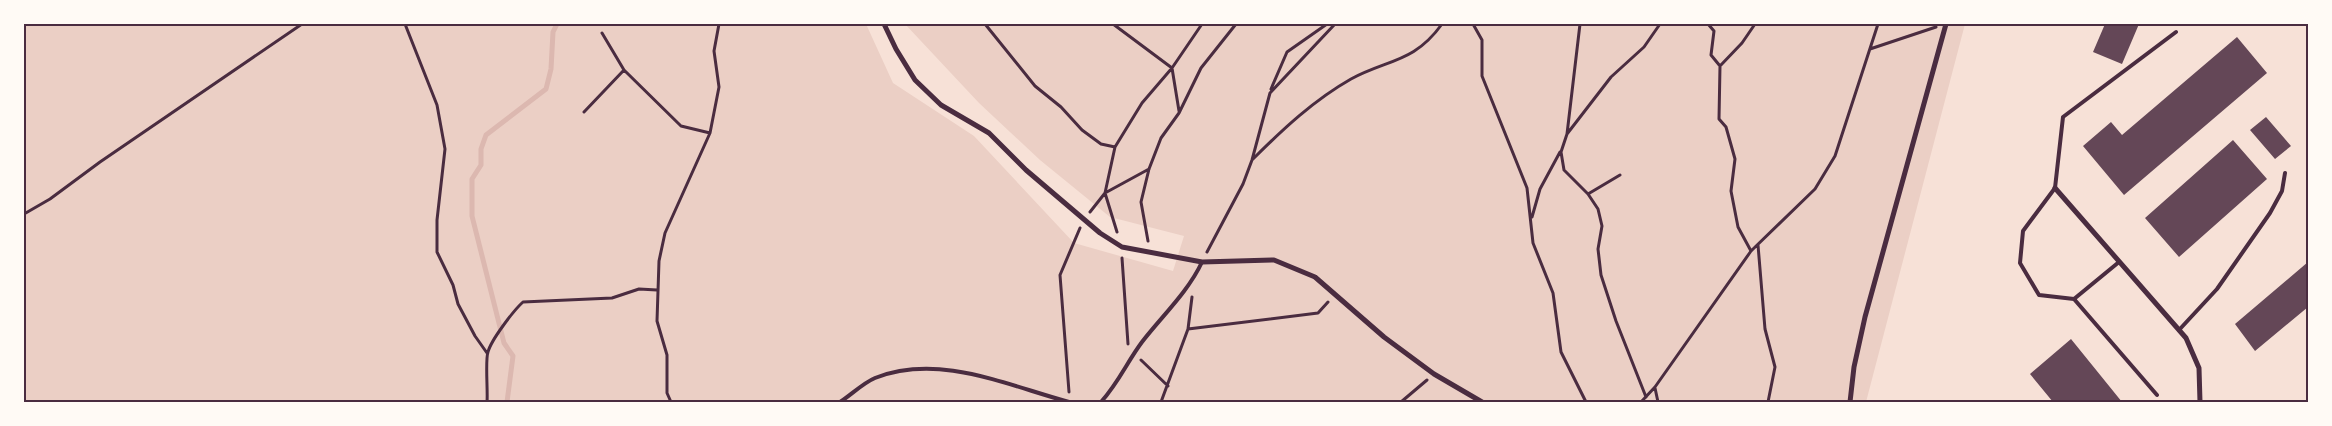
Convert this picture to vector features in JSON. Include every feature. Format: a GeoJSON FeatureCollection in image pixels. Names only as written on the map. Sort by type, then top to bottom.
{"type":"FeatureCollection","features":[{"type":"Feature","properties":{"kind":"street"},"geometry":{"type":"LineString","coordinates":[[884,24],[896,49],[915,80],[941,105],[989,133],[1026,170],[1084,219],[1122,247],[1202,262],[1274,260],[1315,276],[1384,336],[1434,374],[1482,402]]}},
{"type":"Feature","properties":{"kind":"street"},"geometry":{"type":"LineString","coordinates":[[1850,402],[1854,366],[1865,317],[1946,24]]}},
{"type":"Feature","properties":{"kind":"street"},"geometry":{"type":"LineString","coordinates":[[2055,188],[2186,338],[2199,368],[2200,402]]}},
{"type":"Feature","properties":{"kind":"lane"},"geometry":{"type":"LineString","coordinates":[[2157,395],[2074,299],[2040,295],[2020,263],[2023,231],[2055,188],[2063,116],[2176,32]]}},
{"type":"Feature","properties":{"kind":"lane"},"geometry":{"type":"LineString","coordinates":[[2179,330],[2217,289],[2270,213],[2282,191],[2285,173]]}},
{"type":"Feature","properties":{"kind":"lane"},"geometry":{"type":"LineString","coordinates":[[1101,402],[1116,386],[1140,344],[1195,277],[1202,262]]}},
{"type":"Feature","properties":{"kind":"lane"},"geometry":{"type":"LineString","coordinates":[[2074,299],[2119,262]]}},
{"type":"Feature","properties":{"kind":"lane"},"geometry":{"type":"LineString","coordinates":[[840,402],[873,379],[913,368],[934,367],[957,371],[1069,402]]}},
{"type":"Feature","properties":{"kind":"path"},"geometry":{"type":"LineString","coordinates":[[24,214],[302,24]]}},
{"type":"Feature","properties":{"kind":"path"},"geometry":{"type":"LineString","coordinates":[[404,24],[437,105],[445,149],[437,220],[437,252],[453,286],[458,304],[475,336],[487,353]]}},
{"type":"Feature","properties":{"kind":"path"},"geometry":{"type":"LineString","coordinates":[[671,402],[668,393],[667,355],[657,322],[659,261],[665,233],[710,132],[719,87],[714,51],[719,24]]}},
{"type":"Feature","properties":{"kind":"path"},"geometry":{"type":"LineString","coordinates":[[985,24],[1035,86],[1061,108],[1082,130],[1101,144],[1115,147]]}},
{"type":"Feature","properties":{"kind":"path"},"geometry":{"type":"LineString","coordinates":[[1113,24],[1172,68],[1179,113]]}},
{"type":"Feature","properties":{"kind":"path"},"geometry":{"type":"LineString","coordinates":[[1168,386],[1143,361],[1134,355],[1128,343],[1122,247],[1105,192],[1115,147],[1142,103],[1172,68],[1202,24]]}},
{"type":"Feature","properties":{"kind":"path"},"geometry":{"type":"LineString","coordinates":[[1148,252],[1148,233],[1141,202],[1149,168],[1161,138],[1179,113],[1201,68],[1228,31],[1236,24]]}},
{"type":"Feature","properties":{"kind":"path"},"geometry":{"type":"LineString","coordinates":[[1202,262],[1243,184],[1252,160],[1270,92],[1287,52],[1327,24]]}},
{"type":"Feature","properties":{"kind":"path"},"geometry":{"type":"LineString","coordinates":[[1270,92],[1335,24]]}},
{"type":"Feature","properties":{"kind":"path"},"geometry":{"type":"LineString","coordinates":[[1252,160],[1302,112],[1352,78],[1404,59],[1432,37],[1442,24]]}},
{"type":"Feature","properties":{"kind":"path"},"geometry":{"type":"LineString","coordinates":[[1473,24],[1482,40],[1482,76],[1527,188],[1533,243],[1553,293],[1561,352],[1586,402]]}},
{"type":"Feature","properties":{"kind":"path"},"geometry":{"type":"LineString","coordinates":[[1531,220],[1540,189],[1561,152],[1567,134],[1580,24]]}},
{"type":"Feature","properties":{"kind":"path"},"geometry":{"type":"LineString","coordinates":[[1567,134],[1605,83],[1644,47],[1660,24]]}},
{"type":"Feature","properties":{"kind":"path"},"geometry":{"type":"LineString","coordinates":[[1708,24],[1714,31],[1711,55],[1720,66],[1719,119],[1726,127],[1734,159],[1731,192],[1738,227],[1752,250]]}},
{"type":"Feature","properties":{"kind":"path"},"geometry":{"type":"LineString","coordinates":[[1720,66],[1742,43],[1755,24]]}},
{"type":"Feature","properties":{"kind":"path"},"geometry":{"type":"LineString","coordinates":[[1641,402],[1655,387],[1752,250],[1815,189],[1835,156],[1878,24]]}},
{"type":"Feature","properties":{"kind":"path"},"geometry":{"type":"LineString","coordinates":[[1870,49],[1946,24]]}},
{"type":"Feature","properties":{"kind":"path"},"geometry":{"type":"LineString","coordinates":[[602,33],[624,70],[681,126],[710,132]]}},
{"type":"Feature","properties":{"kind":"path"},"geometry":{"type":"LineString","coordinates":[[584,112],[624,70]]}},
{"type":"Feature","properties":{"kind":"path"},"geometry":{"type":"LineString","coordinates":[[1561,152],[1564,170],[1588,194],[1598,209],[1602,226],[1598,249],[1602,275],[1616,321],[1646,397]]}},
{"type":"Feature","properties":{"kind":"path"},"geometry":{"type":"LineString","coordinates":[[1069,402],[1060,275],[1084,219],[1105,192],[1149,168]]}},
{"type":"Feature","properties":{"kind":"path"},"geometry":{"type":"LineString","coordinates":[[1588,194],[1620,175]]}},
{"type":"Feature","properties":{"kind":"path"},"geometry":{"type":"LineString","coordinates":[[1758,244],[1765,329],[1775,367],[1768,402]]}},
{"type":"Feature","properties":{"kind":"path"},"geometry":{"type":"LineString","coordinates":[[1161,402],[1188,329],[1195,277]]}},
{"type":"Feature","properties":{"kind":"path"},"geometry":{"type":"LineString","coordinates":[[487,402],[487,353],[492,342],[506,325],[510,314],[524,302],[612,298],[639,289],[657,290]]}},
{"type":"Feature","properties":{"kind":"path"},"geometry":{"type":"LineString","coordinates":[[1188,329],[1318,313],[1336,294]]}},
{"type":"Feature","properties":{"kind":"path"},"geometry":{"type":"LineString","coordinates":[[1401,402],[1434,374]]}},
{"type":"Feature","properties":{"kind":"path"},"geometry":{"type":"LineString","coordinates":[[1655,387],[1658,402]]}},
{"type":"Feature","properties":{"kind":"shaded area"},"geometry":{"type":"Polygon","coordinates":[[[24,24],[866,24],[893,83],[974,136],[1074,243],[1173,271],[1184,236],[1110,217],[1040,160],[979,103],[905,24],[1965,24],[1866,402],[24,402],[24,24]]]}},
{"type":"Feature","properties":{"kind":"building"},"geometry":{"type":"Polygon","coordinates":[[[2105,24],[2139,24],[2122,64],[2093,52],[2105,24]]]}},
{"type":"Feature","properties":{"kind":"building"},"geometry":{"type":"Polygon","coordinates":[[[2237,37],[2267,73],[2124,195],[2083,146],[2111,122],[2122,135],[2237,37]]]}},
{"type":"Feature","properties":{"kind":"building"},"geometry":{"type":"Polygon","coordinates":[[[2266,117],[2291,146],[2275,159],[2250,130],[2266,117]]]}},
{"type":"Feature","properties":{"kind":"building"},"geometry":{"type":"Polygon","coordinates":[[[2233,140],[2267,179],[2179,257],[2145,218],[2233,140]]]}},
{"type":"Feature","properties":{"kind":"building"},"geometry":{"type":"Polygon","coordinates":[[[2308,262],[2308,307],[2255,351],[2235,324],[2308,262]]]}},
{"type":"Feature","properties":{"kind":"building"},"geometry":{"type":"Polygon","coordinates":[[[2071,339],[2122,402],[2053,402],[2030,374],[2071,339]]]}},
{"type":"Feature","properties":{"kind":"waterway"},"geometry":{"type":"LineString","coordinates":[[507,402],[513,356],[504,343],[472,216],[472,179],[481,165],[481,149],[486,135],[546,89],[551,69],[553,32],[557,24]]}}]}
